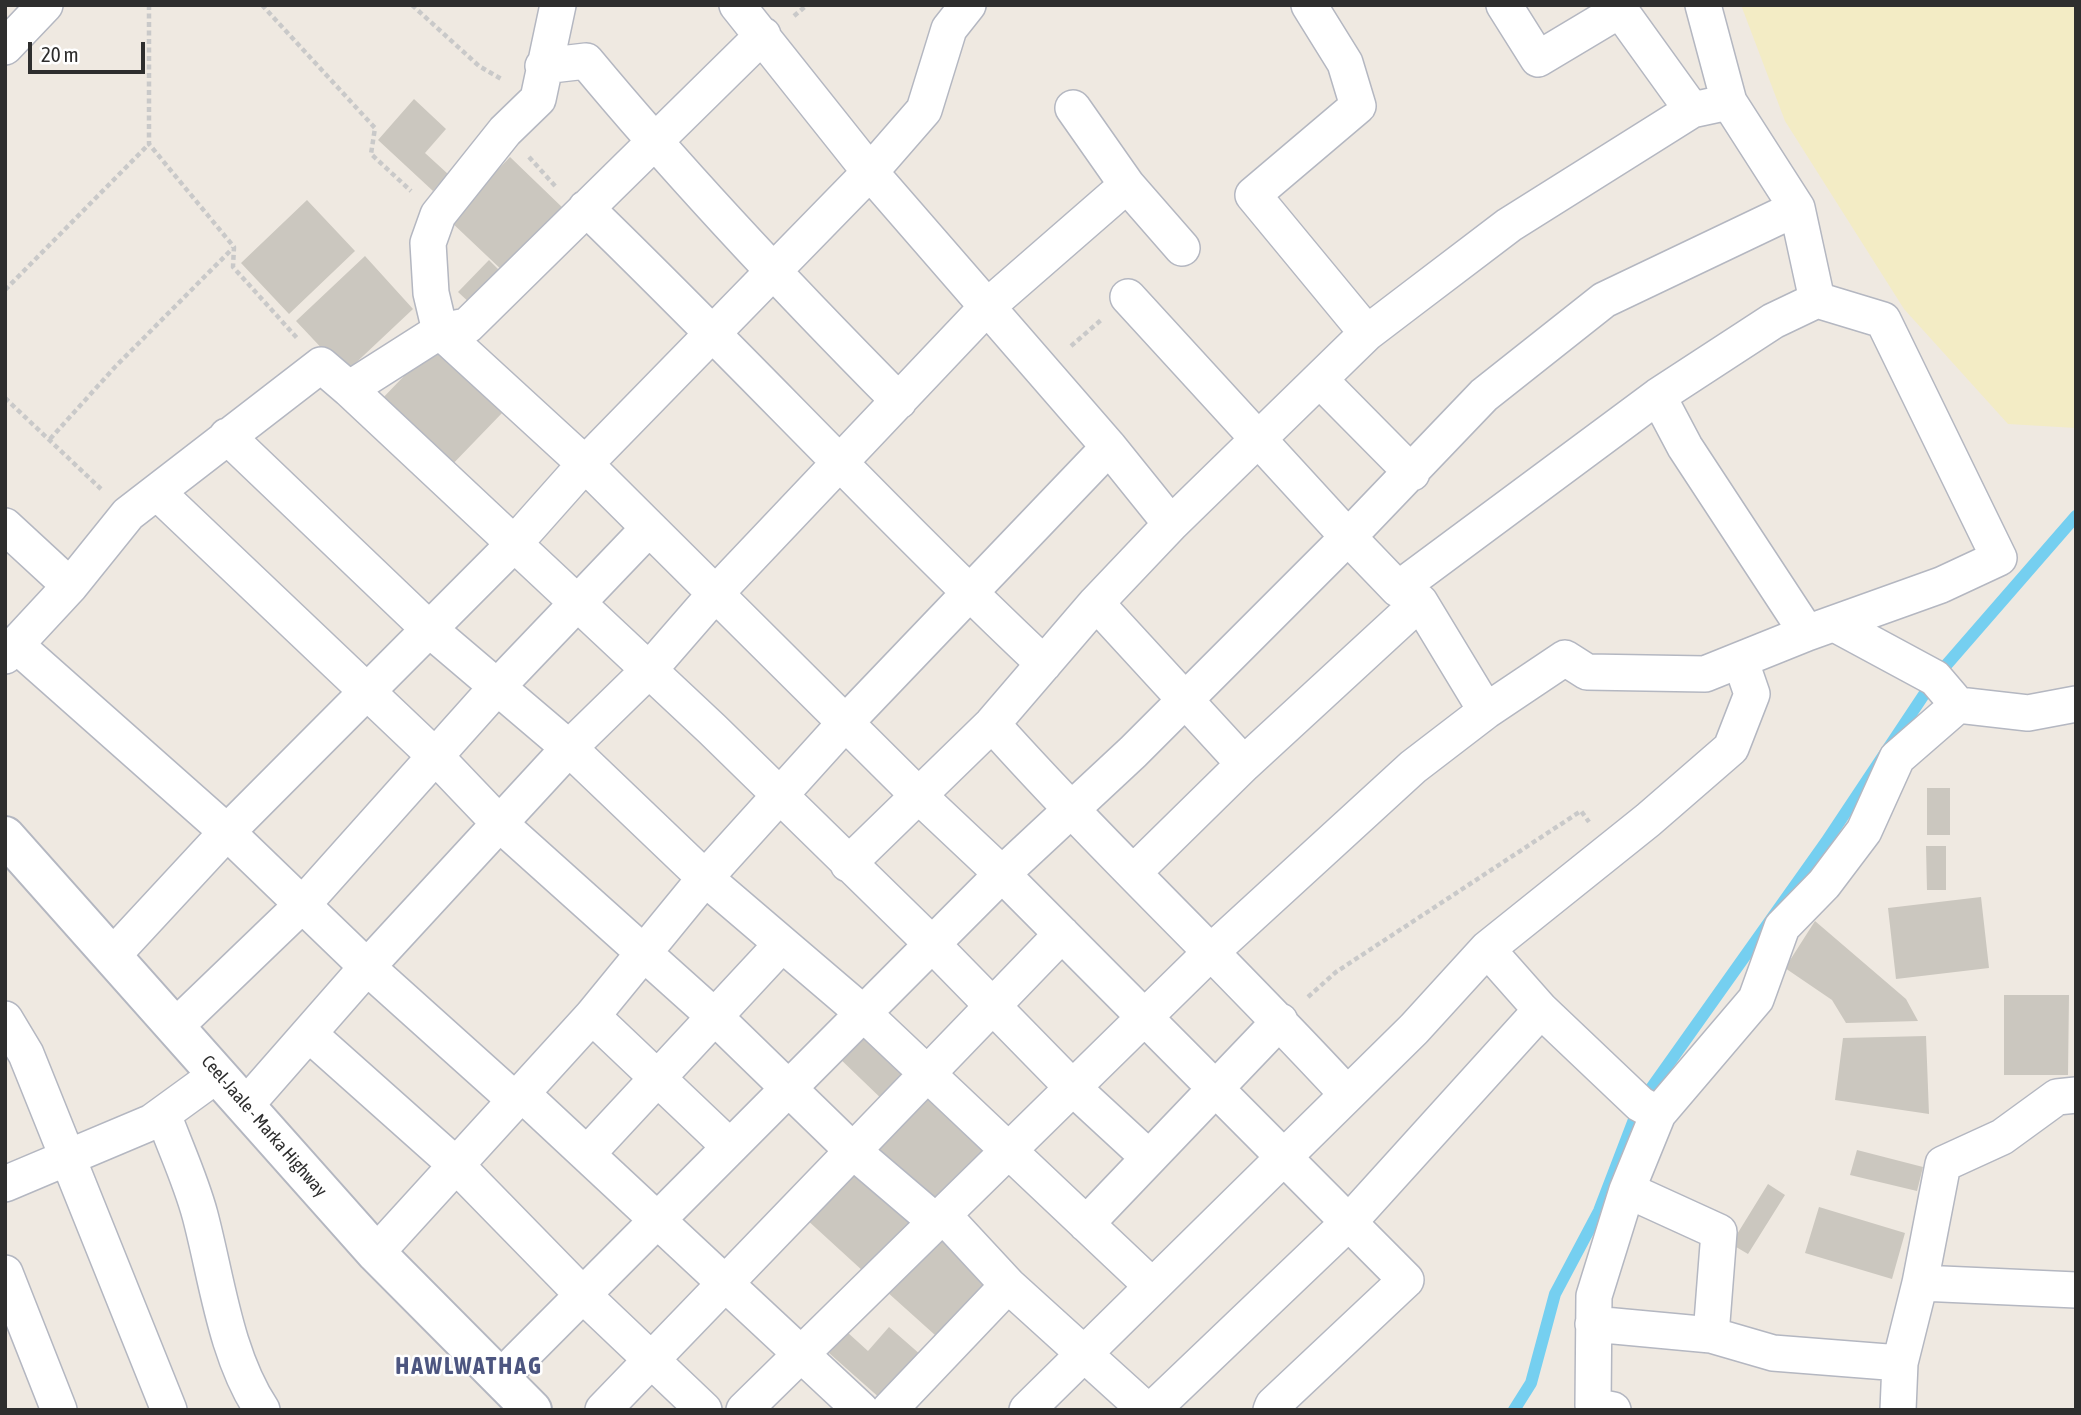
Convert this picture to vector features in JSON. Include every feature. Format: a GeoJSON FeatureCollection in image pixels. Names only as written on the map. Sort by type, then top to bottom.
{"type":"FeatureCollection","features":[{"type":"Feature","properties":{"kind":"street"},"geometry":{"type":"LineString","coordinates":[[5,47],[46,5]]}},
{"type":"Feature","properties":{"kind":"street"},"geometry":{"type":"LineString","coordinates":[[558,5],[540,83],[438,215],[428,243],[431,293],[440,331],[585,464],[1145,1016],[1406,1280],[1273,1405],[1272,1410]]}},
{"type":"Feature","properties":{"kind":"street"},"geometry":{"type":"LineString","coordinates":[[737,5],[870,172],[1110,447],[1171,524]]}},
{"type":"Feature","properties":{"kind":"street"},"geometry":{"type":"LineString","coordinates":[[113,955],[228,832],[513,545],[585,464],[870,172],[925,110],[949,29],[968,5]]}},
{"type":"Feature","properties":{"kind":"street"},"geometry":{"type":"LineString","coordinates":[[1309,5],[1345,63],[1358,106],[1253,195],[1367,333]]}},
{"type":"Feature","properties":{"kind":"street"},"geometry":{"type":"LineString","coordinates":[[1504,5],[1538,59],[1620,10],[1692,110]]}},
{"type":"Feature","properties":{"kind":"street"},"geometry":{"type":"LineString","coordinates":[[1703,5],[1729,102],[1797,208],[1817,300]]}},
{"type":"Feature","properties":{"kind":"street"},"geometry":{"type":"LineString","coordinates":[[349,389],[440,331],[467,326],[763,35]]}},
{"type":"Feature","properties":{"kind":"street"},"geometry":{"type":"LineString","coordinates":[[540,83],[586,61],[654,142],[773,274],[899,401]]}},
{"type":"Feature","properties":{"kind":"street"},"geometry":{"type":"LineString","coordinates":[[848,864],[992,724],[1096,603],[1171,524],[1367,333],[1508,225],[1692,110],[1729,102]]}},
{"type":"Feature","properties":{"kind":"street"},"geometry":{"type":"LineString","coordinates":[[1073,108],[1127,185],[1182,248]]}},
{"type":"Feature","properties":{"kind":"street"},"geometry":{"type":"LineString","coordinates":[[246,1105],[367,967],[569,748],[649,670],[716,593],[988,306],[1127,185]]}},
{"type":"Feature","properties":{"kind":"street"},"geometry":{"type":"LineString","coordinates":[[500,1378],[1002,874],[1187,698],[1412,473],[1484,395],[1604,300],[1797,208]]}},
{"type":"Feature","properties":{"kind":"street"},"geometry":{"type":"LineString","coordinates":[[584,211],[715,332],[839,464],[1044,664]]}},
{"type":"Feature","properties":{"kind":"street"},"geometry":{"type":"LineString","coordinates":[[1128,297],[1348,537],[1409,595],[1486,711]]}},
{"type":"Feature","properties":{"kind":"street"},"geometry":{"type":"LineString","coordinates":[[744,1410],[1007,1149],[1212,951],[1413,767],[1486,711],[1565,658],[1587,672],[1705,674],[1941,585],[1998,558],[1882,320],[1817,300],[1773,321],[1658,396],[1409,595],[1133,873]]}},
{"type":"Feature","properties":{"kind":"street"},"geometry":{"type":"LineString","coordinates":[[861,1410],[587,1154],[367,967],[228,832],[11,651],[70,586],[128,514],[321,365],[649,670],[932,944],[1072,1087],[1149,1158]]}},
{"type":"Feature","properties":{"kind":"street"},"geometry":{"type":"LineString","coordinates":[[1320,380],[1412,473]]}},
{"type":"Feature","properties":{"kind":"street"},"geometry":{"type":"LineString","coordinates":[[1658,396],[1685,447],[1821,629],[1935,678],[1958,705],[2028,713],[2076,704]]}},
{"type":"Feature","properties":{"kind":"street"},"geometry":{"type":"LineString","coordinates":[[228,436],[429,629],[569,748],[705,878],[863,1013],[1152,1286]]}},
{"type":"Feature","properties":{"kind":"street"},"geometry":{"type":"LineString","coordinates":[[376,1253],[592,1016],[705,878],[846,722],[1110,447]]}},
{"type":"Feature","properties":{"kind":"street"},"geometry":{"type":"LineString","coordinates":[[157,492],[365,693],[436,757],[500,824],[642,955],[714,1016],[853,1151],[939,1218],[1008,1285],[1146,1410]]}},
{"type":"Feature","properties":{"kind":"street"},"geometry":{"type":"LineString","coordinates":[[5,526],[70,586]]}},
{"type":"Feature","properties":{"kind":"street"},"geometry":{"type":"LineString","coordinates":[[176,1026],[304,903],[497,687],[649,528]]}},
{"type":"Feature","properties":{"kind":"street"},"geometry":{"type":"LineString","coordinates":[[1096,603],[1187,698],[1244,764]]}},
{"type":"Feature","properties":{"kind":"street"},"geometry":{"type":"LineString","coordinates":[[1027,1410],[1415,1028],[1487,949],[1731,748],[1752,694],[1741,662]]}},
{"type":"Feature","properties":{"kind":"street"},"geometry":{"type":"LineString","coordinates":[[1613,1410],[1593,1406],[1594,1296],[1627,1190],[1658,1114],[1756,999],[1782,927],[1824,884],[1864,831],[1897,758],[1958,705]]}},
{"type":"Feature","properties":{"kind":"street"},"geometry":{"type":"LineString","coordinates":[[992,724],[1070,811],[1212,951],[1347,1094]]}},
{"type":"Feature","properties":{"kind":"street","name":"Ceel-Jaale - Marka Highway"},"geometry":{"type":"LineString","coordinates":[[5,836],[376,1253],[532,1410]]}},
{"type":"Feature","properties":{"kind":"street"},"geometry":{"type":"LineString","coordinates":[[603,1410],[1062,934]]}},
{"type":"Feature","properties":{"kind":"street"},"geometry":{"type":"LineString","coordinates":[[587,1154],[782,944]]}},
{"type":"Feature","properties":{"kind":"street"},"geometry":{"type":"LineString","coordinates":[[1487,949],[1541,1010],[1640,1104],[1658,1114]]}},
{"type":"Feature","properties":{"kind":"street"},"geometry":{"type":"LineString","coordinates":[[1152,1410],[1349,1223],[1541,1010]]}},
{"type":"Feature","properties":{"kind":"street"},"geometry":{"type":"LineString","coordinates":[[592,1016],[730,1147]]}},
{"type":"Feature","properties":{"kind":"street"},"geometry":{"type":"LineString","coordinates":[[5,1019],[26,1054],[169,1410]]}},
{"type":"Feature","properties":{"kind":"street"},"geometry":{"type":"LineString","coordinates":[[1086,1224],[1280,1021]]}},
{"type":"Feature","properties":{"kind":"street"},"geometry":{"type":"LineString","coordinates":[[309,1034],[456,1165],[583,1294],[704,1410]]}},
{"type":"Feature","properties":{"kind":"street"},"geometry":{"type":"LineString","coordinates":[[5,1184],[163,1114],[218,1074]]}},
{"type":"Feature","properties":{"kind":"street"},"geometry":{"type":"LineString","coordinates":[[1898,1410],[1900,1363],[1920,1283],[1943,1164],[2003,1137],[2057,1097],[2076,1095]]}},
{"type":"Feature","properties":{"kind":"street"},"geometry":{"type":"LineString","coordinates":[[163,1114],[199,1212],[233,1344],[253,1396],[262,1410]]}},
{"type":"Feature","properties":{"kind":"street"},"geometry":{"type":"LineString","coordinates":[[1627,1190],[1719,1232],[1711,1335]]}},
{"type":"Feature","properties":{"kind":"street"},"geometry":{"type":"LineString","coordinates":[[5,1273],[60,1410]]}},
{"type":"Feature","properties":{"kind":"street"},"geometry":{"type":"LineString","coordinates":[[1920,1283],[2076,1290]]}},
{"type":"Feature","properties":{"kind":"street"},"geometry":{"type":"LineString","coordinates":[[889,1410],[1008,1285]]}},
{"type":"Feature","properties":{"kind":"street"},"geometry":{"type":"LineString","coordinates":[[1593,1324],[1711,1335],[1773,1353],[1900,1363]]}},
{"type":"Feature","properties":{"kind":"path"},"geometry":{"type":"LineString","coordinates":[[149,5],[149,144],[234,247],[233,267],[321,365]]}},
{"type":"Feature","properties":{"kind":"path"},"geometry":{"type":"LineString","coordinates":[[262,5],[375,128],[371,154],[438,215]]}},
{"type":"Feature","properties":{"kind":"path"},"geometry":{"type":"LineString","coordinates":[[412,5],[479,66],[540,83]]}},
{"type":"Feature","properties":{"kind":"path"},"geometry":{"type":"LineString","coordinates":[[505,131],[584,211]]}},
{"type":"Feature","properties":{"kind":"path"},"geometry":{"type":"LineString","coordinates":[[5,290],[149,144]]}},
{"type":"Feature","properties":{"kind":"path"},"geometry":{"type":"LineString","coordinates":[[50,439],[115,367],[234,247]]}},
{"type":"Feature","properties":{"kind":"path"},"geometry":{"type":"LineString","coordinates":[[5,398],[128,514]]}},
{"type":"Feature","properties":{"kind":"path"},"geometry":{"type":"LineString","coordinates":[[1280,1021],[1336,972],[1581,811],[1608,852]]}},
{"type":"Feature","properties":{"kind":"sand"},"geometry":{"type":"Polygon","coordinates":[[[1741,5],[2076,5],[2076,428],[2008,424],[1904,309],[1785,121],[1741,5]]]}},
{"type":"Feature","properties":{"kind":"building"},"geometry":{"type":"Polygon","coordinates":[[[414,99],[446,129],[425,153],[448,174],[433,191],[378,140],[414,99]]]}},
{"type":"Feature","properties":{"kind":"building"},"geometry":{"type":"Polygon","coordinates":[[[510,157],[565,210],[505,273],[449,220],[510,157]]]}},
{"type":"Feature","properties":{"kind":"building"},"geometry":{"type":"Polygon","coordinates":[[[307,200],[355,251],[289,314],[241,263],[307,200]]]}},
{"type":"Feature","properties":{"kind":"building"},"geometry":{"type":"Polygon","coordinates":[[[365,256],[413,309],[345,373],[296,321],[365,256]]]}},
{"type":"Feature","properties":{"kind":"building"},"geometry":{"type":"Polygon","coordinates":[[[489,260],[502,273],[472,305],[458,292],[489,260]]]}},
{"type":"Feature","properties":{"kind":"building"},"geometry":{"type":"Polygon","coordinates":[[[435,344],[504,411],[446,471],[377,404],[435,344]]]}},
{"type":"Feature","properties":{"kind":"building"},"geometry":{"type":"Polygon","coordinates":[[[1927,788],[1950,788],[1950,835],[1927,835],[1927,788]]]}},
{"type":"Feature","properties":{"kind":"building"},"geometry":{"type":"Polygon","coordinates":[[[1926,846],[1946,846],[1946,890],[1927,890],[1926,846]]]}},
{"type":"Feature","properties":{"kind":"building"},"geometry":{"type":"Polygon","coordinates":[[[1981,897],[1989,968],[1896,979],[1888,908],[1981,897]]]}},
{"type":"Feature","properties":{"kind":"building"},"geometry":{"type":"Polygon","coordinates":[[[1815,921],[1906,999],[1918,1021],[1846,1023],[1832,1000],[1785,968],[1815,921]]]}},
{"type":"Feature","properties":{"kind":"building"},"geometry":{"type":"Polygon","coordinates":[[[2004,995],[2069,995],[2068,1075],[2004,1075],[2004,995]]]}},
{"type":"Feature","properties":{"kind":"building"},"geometry":{"type":"Polygon","coordinates":[[[866,1023],[918,1074],[888,1105],[835,1054],[866,1023]]]}},
{"type":"Feature","properties":{"kind":"building"},"geometry":{"type":"Polygon","coordinates":[[[1926,1036],[1929,1114],[1835,1100],[1843,1038],[1926,1036]]]}},
{"type":"Feature","properties":{"kind":"building"},"geometry":{"type":"Polygon","coordinates":[[[926,1090],[986,1148],[926,1209],[867,1151],[926,1090]]]}},
{"type":"Feature","properties":{"kind":"building"},"geometry":{"type":"Polygon","coordinates":[[[1857,1150],[1923,1167],[1917,1191],[1850,1175],[1857,1150]]]}},
{"type":"Feature","properties":{"kind":"building"},"geometry":{"type":"Polygon","coordinates":[[[858,1162],[916,1215],[864,1272],[805,1218],[858,1162]]]}},
{"type":"Feature","properties":{"kind":"building"},"geometry":{"type":"Polygon","coordinates":[[[1768,1184],[1785,1195],[1748,1254],[1731,1244],[1768,1184]]]}},
{"type":"Feature","properties":{"kind":"building"},"geometry":{"type":"Polygon","coordinates":[[[1819,1207],[1905,1233],[1892,1279],[1805,1253],[1819,1207]]]}},
{"type":"Feature","properties":{"kind":"building"},"geometry":{"type":"Polygon","coordinates":[[[935,1235],[995,1289],[945,1344],[886,1291],[935,1235]]]}},
{"type":"Feature","properties":{"kind":"building"},"geometry":{"type":"Polygon","coordinates":[[[889,1327],[921,1355],[882,1400],[829,1353],[847,1332],[868,1351],[889,1327]]]}},
{"type":"Feature","properties":{"kind":"waterway"},"geometry":{"type":"LineString","coordinates":[[1514,1410],[1531,1383],[1555,1294],[1599,1211],[1640,1104],[1826,842],[1935,678],[2076,516]]}},
{"type":"Feature","properties":{"kind":"district","name":"HAWLWATHAG"},"geometry":{"type":"Point","coordinates":[469,1366]}}]}
